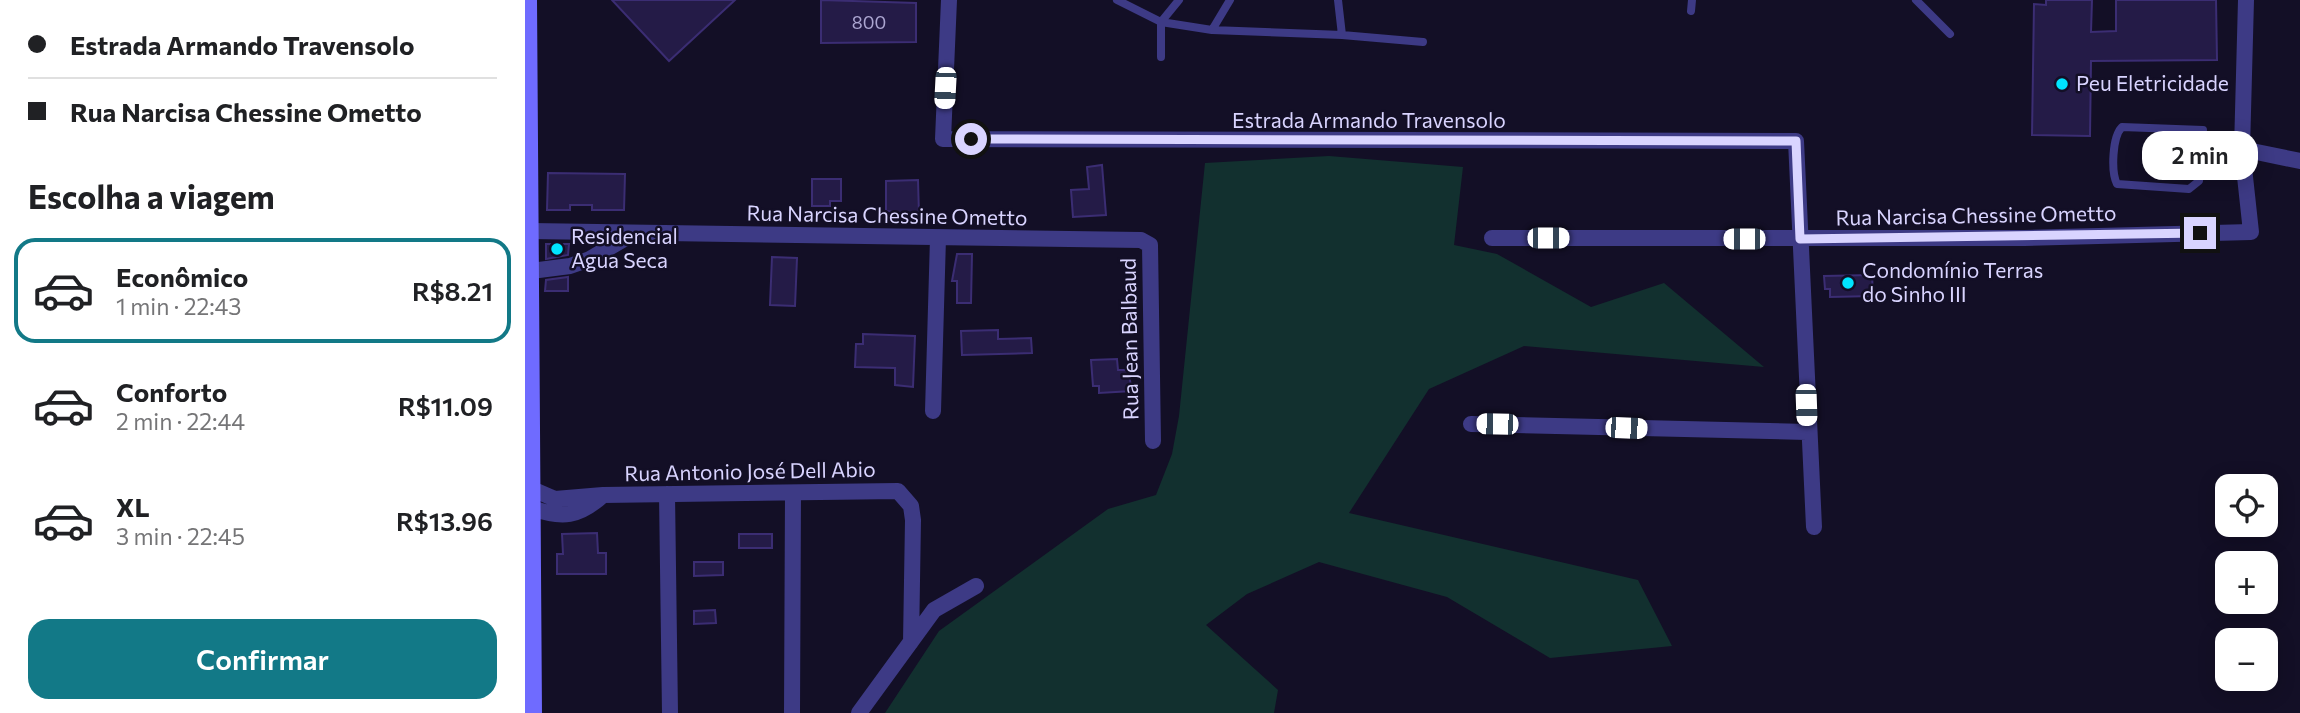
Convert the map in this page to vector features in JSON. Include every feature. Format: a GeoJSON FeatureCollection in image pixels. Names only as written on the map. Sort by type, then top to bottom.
{"type":"FeatureCollection","features":[{"type":"Feature","properties":{"kind":"main road"},"geometry":{"type":"LineString","coordinates":[[528,0],[527,119],[531,231],[528,433],[532,489],[528,508],[533,713]]}},
{"type":"Feature","properties":{"kind":"street","name":"Estrada Armando Travensolo"},"geometry":{"type":"LineString","coordinates":[[949,0],[943,139],[1796,141],[1800,239]]}},
{"type":"Feature","properties":{"kind":"street"},"geometry":{"type":"LineString","coordinates":[[2246,0],[2242,149],[2300,161]]}},
{"type":"Feature","properties":{"kind":"street","name":"Rua Narcisa Chessine Ometto"},"geometry":{"type":"LineString","coordinates":[[1492,238],[1800,239],[2251,232],[2242,149]]}},
{"type":"Feature","properties":{"kind":"street","name":"Rua Narcisa Chessine Ometto"},"geometry":{"type":"LineString","coordinates":[[531,231],[1141,240]]}},
{"type":"Feature","properties":{"kind":"street"},"geometry":{"type":"LineString","coordinates":[[531,271],[570,266],[590,259],[632,234]]}},
{"type":"Feature","properties":{"kind":"street"},"geometry":{"type":"LineString","coordinates":[[933,411],[938,238]]}},
{"type":"Feature","properties":{"kind":"street"},"geometry":{"type":"LineString","coordinates":[[1800,239],[1807,432],[1814,527]]}},
{"type":"Feature","properties":{"kind":"street","name":"Rua Jean Balbaud"},"geometry":{"type":"LineString","coordinates":[[1141,240],[1150,245],[1153,441]]}},
{"type":"Feature","properties":{"kind":"street"},"geometry":{"type":"LineString","coordinates":[[1471,424],[1807,432]]}},
{"type":"Feature","properties":{"kind":"street","name":"Rua Antonio José Dell Abio"},"geometry":{"type":"LineString","coordinates":[[532,489],[555,499],[603,495],[898,491],[911,506],[913,520],[911,642]]}},
{"type":"Feature","properties":{"kind":"street"},"geometry":{"type":"LineString","coordinates":[[792,713],[793,493]]}},
{"type":"Feature","properties":{"kind":"street"},"geometry":{"type":"LineString","coordinates":[[667,494],[670,713]]}},
{"type":"Feature","properties":{"kind":"street","name":"Rua Antonio José Dell Abio"},"geometry":{"type":"LineString","coordinates":[[528,508],[547,513],[580,513],[603,495]]}},
{"type":"Feature","properties":{"kind":"street"},"geometry":{"type":"LineString","coordinates":[[859,713],[934,610],[976,586]]}},
{"type":"Feature","properties":{"kind":"lane"},"geometry":{"type":"LineString","coordinates":[[1117,0],[1161,22],[1212,30],[1342,35],[1423,42]]}},
{"type":"Feature","properties":{"kind":"lane"},"geometry":{"type":"LineString","coordinates":[[1161,57],[1161,22],[1179,0]]}},
{"type":"Feature","properties":{"kind":"lane"},"geometry":{"type":"LineString","coordinates":[[1212,30],[1230,0]]}},
{"type":"Feature","properties":{"kind":"lane"},"geometry":{"type":"LineString","coordinates":[[1338,0],[1342,35]]}},
{"type":"Feature","properties":{"kind":"lane"},"geometry":{"type":"LineString","coordinates":[[1692,0],[1692,11]]}},
{"type":"Feature","properties":{"kind":"lane"},"geometry":{"type":"LineString","coordinates":[[1916,0],[1950,34]]}},
{"type":"Feature","properties":{"kind":"lane"},"geometry":{"type":"LineString","coordinates":[[2122,127],[2199,128],[2204,133],[2202,150],[2199,181],[2189,188],[2123,186],[2114,181],[2117,131],[2122,127]]}},
{"type":"Feature","properties":{"kind":"lane"},"geometry":{"type":"LineString","coordinates":[[2202,150],[2242,149]]}},
{"type":"Feature","properties":{"kind":"green space"},"geometry":{"type":"Polygon","coordinates":[[[1329,156],[1463,167],[1454,245],[1497,254],[1591,307],[1664,283],[1764,367],[1524,346],[1429,389],[1349,513],[1638,580],[1672,646],[1550,658],[1447,597],[1319,562],[1247,594],[1206,625],[1278,690],[1274,713],[885,713],[939,631],[1108,509],[1156,495],[1172,454],[1179,416],[1205,163],[1329,156]]]}},
{"type":"Feature","properties":{"kind":"building"},"geometry":{"type":"Polygon","coordinates":[[[612,0],[735,0],[669,61],[612,0]]]}},
{"type":"Feature","properties":{"kind":"building"},"geometry":{"type":"Polygon","coordinates":[[[821,0],[916,3],[916,42],[821,43],[821,0]]]}},
{"type":"Feature","properties":{"kind":"building"},"geometry":{"type":"Polygon","coordinates":[[[2046,0],[2092,0],[2091,32],[2116,31],[2116,0],[2216,0],[2217,60],[2091,61],[2090,136],[2032,135],[2034,4],[2046,5],[2046,0]]]}},
{"type":"Feature","properties":{"kind":"building"},"geometry":{"type":"Polygon","coordinates":[[[1102,165],[1106,215],[1073,217],[1071,190],[1089,189],[1087,167],[1102,165]]]}},
{"type":"Feature","properties":{"kind":"building"},"geometry":{"type":"Polygon","coordinates":[[[548,173],[625,174],[624,210],[592,210],[592,205],[570,205],[570,210],[547,210],[548,173]]]}},
{"type":"Feature","properties":{"kind":"building"},"geometry":{"type":"Polygon","coordinates":[[[812,179],[841,179],[841,201],[830,201],[830,206],[812,206],[812,179]]]}},
{"type":"Feature","properties":{"kind":"building"},"geometry":{"type":"Polygon","coordinates":[[[918,180],[919,215],[886,211],[886,181],[918,180]]]}},
{"type":"Feature","properties":{"kind":"building","name":"Residencial Agua Seca"},"geometry":{"type":"Polygon","coordinates":[[[546,244],[569,244],[568,255],[546,259],[546,244]]]}},
{"type":"Feature","properties":{"kind":"building"},"geometry":{"type":"Polygon","coordinates":[[[957,254],[972,254],[971,303],[957,303],[957,281],[952,281],[957,254]]]}},
{"type":"Feature","properties":{"kind":"building"},"geometry":{"type":"Polygon","coordinates":[[[772,257],[797,258],[795,306],[770,305],[772,257]]]}},
{"type":"Feature","properties":{"kind":"building","name":"Condomínio Terras do Sinho III"},"geometry":{"type":"Polygon","coordinates":[[[1872,275],[1873,296],[1830,297],[1830,289],[1825,289],[1824,276],[1872,275]]]}},
{"type":"Feature","properties":{"kind":"building"},"geometry":{"type":"Polygon","coordinates":[[[568,277],[568,291],[545,291],[546,280],[568,277]]]}},
{"type":"Feature","properties":{"kind":"building"},"geometry":{"type":"Polygon","coordinates":[[[998,330],[998,339],[1031,338],[1032,353],[962,355],[961,331],[998,330]]]}},
{"type":"Feature","properties":{"kind":"building"},"geometry":{"type":"Polygon","coordinates":[[[863,334],[915,336],[913,387],[895,385],[895,368],[855,367],[856,344],[863,344],[863,334]]]}},
{"type":"Feature","properties":{"kind":"building"},"geometry":{"type":"Polygon","coordinates":[[[1117,359],[1118,370],[1128,370],[1132,391],[1099,393],[1099,386],[1093,386],[1091,360],[1117,359]]]}},
{"type":"Feature","properties":{"kind":"building"},"geometry":{"type":"Polygon","coordinates":[[[597,533],[598,553],[606,553],[606,574],[557,574],[557,554],[563,554],[562,534],[597,533]]]}},
{"type":"Feature","properties":{"kind":"building"},"geometry":{"type":"Polygon","coordinates":[[[739,534],[772,534],[772,548],[739,548],[739,534]]]}},
{"type":"Feature","properties":{"kind":"building"},"geometry":{"type":"Polygon","coordinates":[[[694,562],[723,562],[723,575],[694,576],[694,562]]]}},
{"type":"Feature","properties":{"kind":"building"},"geometry":{"type":"Polygon","coordinates":[[[715,610],[716,623],[694,624],[694,611],[715,610]]]}},
{"type":"Feature","properties":{"kind":"place","name":"Peu Eletricidade"},"geometry":{"type":"Point","coordinates":[2062,84]}},
{"type":"Feature","properties":{"kind":"place","name":"Residencial Agua Seca"},"geometry":{"type":"Point","coordinates":[557,249]}},
{"type":"Feature","properties":{"kind":"place","name":"Condomínio Terras do Sinho III"},"geometry":{"type":"Point","coordinates":[1848,283]}},
{"type":"Feature","properties":{"kind":"route"},"geometry":{"type":"LineString","coordinates":[[971,139],[1307,142],[1796,141],[1800,239],[2024,238],[2200,233]]}}]}
